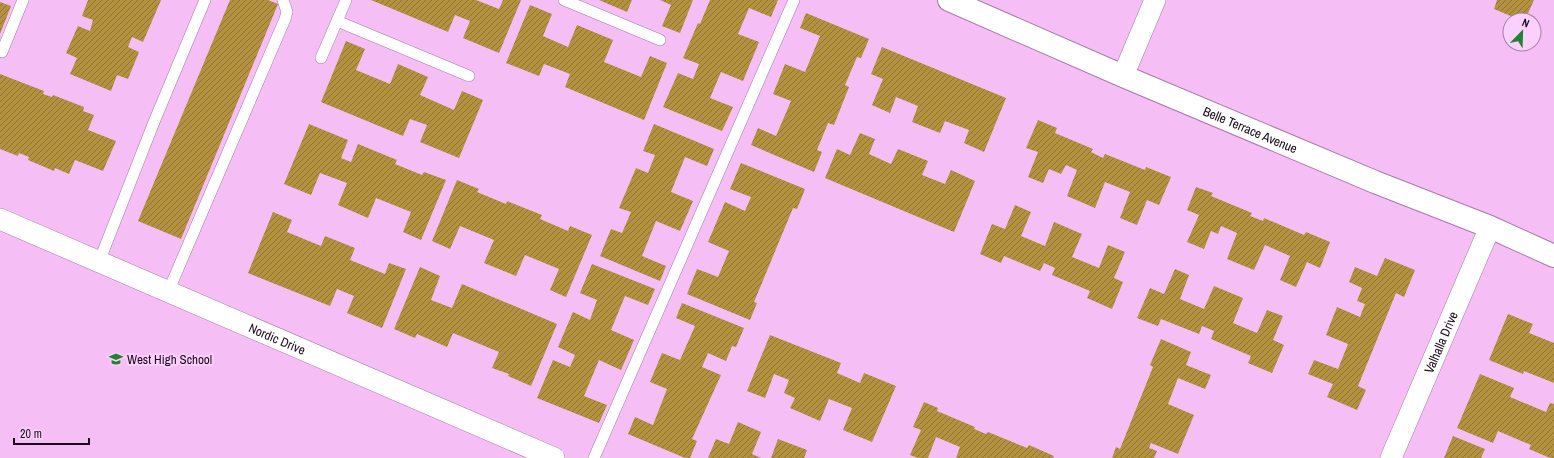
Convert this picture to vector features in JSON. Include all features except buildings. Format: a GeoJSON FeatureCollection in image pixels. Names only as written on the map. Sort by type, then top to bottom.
{"type":"FeatureCollection","features":[{"type":"Feature","properties":{"kind":"street"},"geometry":{"type":"LineString","coordinates":[[1123,76],[1155,0]]}},
{"type":"Feature","properties":{"kind":"street","name":"Belle Terrace Avenue"},"geometry":{"type":"LineString","coordinates":[[956,1],[1123,76],[1375,182],[1490,227],[1554,256]]}},
{"type":"Feature","properties":{"kind":"street","name":"Nordic Drive"},"geometry":{"type":"LineString","coordinates":[[2,225],[99,262],[554,458]]}},
{"type":"Feature","properties":{"kind":"street","name":"Valhalla Drive"},"geometry":{"type":"LineString","coordinates":[[1391,458],[1490,227]]}},
{"type":"Feature","properties":{"kind":"lane"},"geometry":{"type":"LineString","coordinates":[[2,52],[23,0]]}},
{"type":"Feature","properties":{"kind":"lane"},"geometry":{"type":"LineString","coordinates":[[99,262],[154,122],[205,0]]}},
{"type":"Feature","properties":{"kind":"lane"},"geometry":{"type":"LineString","coordinates":[[168,292],[285,19],[287,12],[282,0]]}},
{"type":"Feature","properties":{"kind":"lane"},"geometry":{"type":"LineString","coordinates":[[322,58],[346,0]]}},
{"type":"Feature","properties":{"kind":"lane"},"geometry":{"type":"LineString","coordinates":[[564,0],[660,40]]}},
{"type":"Feature","properties":{"kind":"lane"},"geometry":{"type":"LineString","coordinates":[[594,458],[794,0]]}},
{"type":"Feature","properties":{"kind":"lane"},"geometry":{"type":"LineString","coordinates":[[337,21],[469,76]]}},
{"type":"Feature","properties":{"kind":"place","name":"West High School"},"geometry":{"type":"Point","coordinates":[116,359]}}]}
